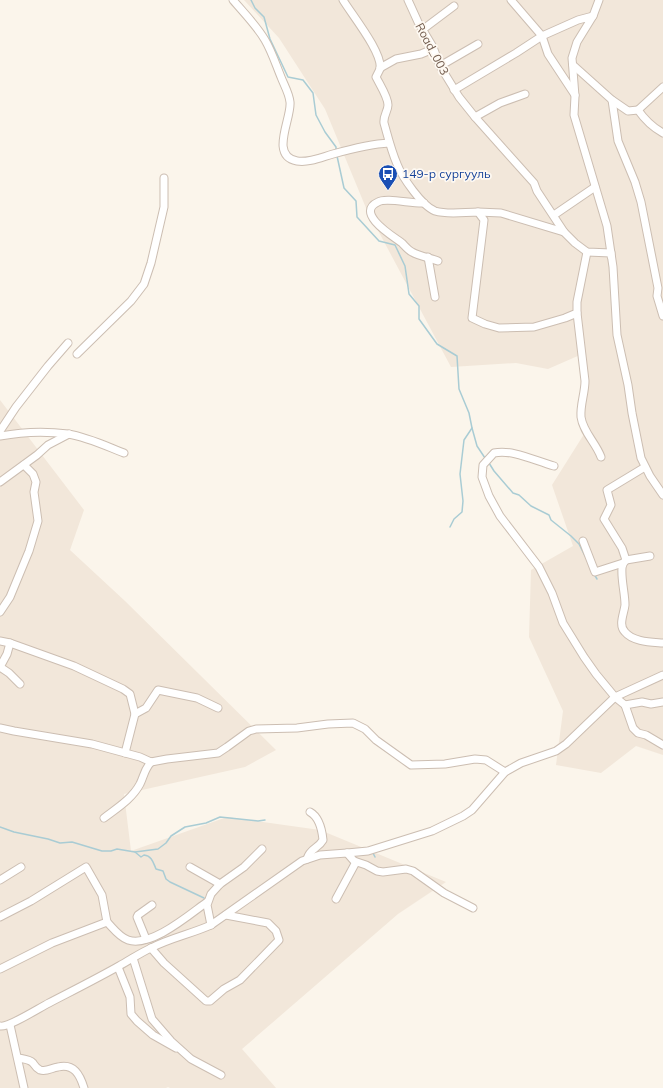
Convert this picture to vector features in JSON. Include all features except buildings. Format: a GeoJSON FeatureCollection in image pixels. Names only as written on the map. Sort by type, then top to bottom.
{"type":"FeatureCollection","features":[{"type":"Feature","properties":{"kind":"street"},"geometry":{"type":"LineString","coordinates":[[233,0],[265,40],[288,93],[290,108],[283,136],[283,142],[284,150],[291,159],[303,162],[374,144],[389,143]]}},
{"type":"Feature","properties":{"kind":"street"},"geometry":{"type":"LineString","coordinates":[[343,0],[370,39],[379,60],[380,68],[376,77],[388,99],[388,107],[384,121],[389,143],[397,166],[414,192],[424,203],[433,210],[441,212],[502,213],[564,232],[587,252],[611,252]]}},
{"type":"Feature","properties":{"kind":"street","name":"Road_003"},"geometry":{"type":"LineString","coordinates":[[408,0],[422,30],[434,48],[440,66],[454,90],[475,117],[534,183],[537,191],[564,232]]}},
{"type":"Feature","properties":{"kind":"street"},"geometry":{"type":"LineString","coordinates":[[511,0],[542,36],[548,54],[575,96]]}},
{"type":"Feature","properties":{"kind":"street"},"geometry":{"type":"LineString","coordinates":[[599,0],[593,16],[577,42],[572,58],[575,96],[574,115],[605,220],[613,267],[617,335],[628,385],[641,458],[663,495]]}},
{"type":"Feature","properties":{"kind":"street"},"geometry":{"type":"LineString","coordinates":[[422,30],[454,6]]}},
{"type":"Feature","properties":{"kind":"street"},"geometry":{"type":"LineString","coordinates":[[454,90],[542,36],[578,20],[593,16]]}},
{"type":"Feature","properties":{"kind":"street"},"geometry":{"type":"LineString","coordinates":[[440,66],[478,44]]}},
{"type":"Feature","properties":{"kind":"street"},"geometry":{"type":"LineString","coordinates":[[380,68],[396,59],[421,54],[434,48]]}},
{"type":"Feature","properties":{"kind":"street"},"geometry":{"type":"LineString","coordinates":[[573,65],[612,100],[628,111],[638,110],[663,87]]}},
{"type":"Feature","properties":{"kind":"street"},"geometry":{"type":"LineString","coordinates":[[475,117],[500,103],[525,94]]}},
{"type":"Feature","properties":{"kind":"street"},"geometry":{"type":"LineString","coordinates":[[612,100],[618,141],[636,182],[641,202],[658,288],[658,296],[663,314]]}},
{"type":"Feature","properties":{"kind":"street"},"geometry":{"type":"LineString","coordinates":[[638,110],[654,128],[663,133]]}},
{"type":"Feature","properties":{"kind":"street"},"geometry":{"type":"LineString","coordinates":[[77,354],[131,301],[144,284],[151,263],[164,207],[164,178]]}},
{"type":"Feature","properties":{"kind":"street"},"geometry":{"type":"LineString","coordinates":[[554,215],[595,187]]}},
{"type":"Feature","properties":{"kind":"street"},"geometry":{"type":"LineString","coordinates":[[424,203],[416,204],[384,200],[378,201],[373,205],[371,215],[386,232],[412,252],[438,261]]}},
{"type":"Feature","properties":{"kind":"street"},"geometry":{"type":"LineString","coordinates":[[478,212],[484,220],[472,318],[499,328],[534,327],[577,313]]}},
{"type":"Feature","properties":{"kind":"street"},"geometry":{"type":"LineString","coordinates":[[587,252],[577,302],[585,392],[582,400],[581,417],[587,433],[601,457]]}},
{"type":"Feature","properties":{"kind":"street"},"geometry":{"type":"LineString","coordinates":[[428,257],[435,297]]}},
{"type":"Feature","properties":{"kind":"street"},"geometry":{"type":"LineString","coordinates":[[0,431],[16,407],[68,343]]}},
{"type":"Feature","properties":{"kind":"street"},"geometry":{"type":"LineString","coordinates":[[0,436],[48,433],[69,434],[124,453]]}},
{"type":"Feature","properties":{"kind":"street"},"geometry":{"type":"LineString","coordinates":[[1,483],[24,466],[48,445],[69,434]]}},
{"type":"Feature","properties":{"kind":"street"},"geometry":{"type":"LineString","coordinates":[[554,466],[513,454],[494,453],[483,465],[482,477],[489,496],[500,516],[540,567],[564,623],[584,657],[615,697],[625,705],[633,728],[638,733],[646,735],[663,745]]}},
{"type":"Feature","properties":{"kind":"street"},"geometry":{"type":"LineString","coordinates":[[0,612],[10,597],[29,551],[38,521],[34,492],[36,482],[33,474],[24,466]]}},
{"type":"Feature","properties":{"kind":"street"},"geometry":{"type":"LineString","coordinates":[[645,467],[607,490],[611,505],[604,519],[622,548],[625,561],[622,569],[625,606],[622,621],[624,632],[641,640],[663,643]]}},
{"type":"Feature","properties":{"kind":"street"},"geometry":{"type":"LineString","coordinates":[[583,541],[595,572],[625,561],[650,556]]}},
{"type":"Feature","properties":{"kind":"street"},"geometry":{"type":"LineString","coordinates":[[0,642],[10,643],[74,666],[123,689],[130,694],[135,714],[125,753]]}},
{"type":"Feature","properties":{"kind":"street"},"geometry":{"type":"LineString","coordinates":[[10,643],[7,654],[0,667],[9,673],[20,684]]}},
{"type":"Feature","properties":{"kind":"street"},"geometry":{"type":"LineString","coordinates":[[24,1088],[18,1058],[13,1044],[3,1027],[118,967],[151,948],[211,925],[302,861],[320,855],[368,851],[432,831],[463,816],[472,810],[505,772],[521,763],[556,751],[572,738],[615,697],[659,678],[663,674]]}},
{"type":"Feature","properties":{"kind":"street"},"geometry":{"type":"LineString","coordinates":[[135,714],[146,708],[158,690],[197,698],[218,708]]}},
{"type":"Feature","properties":{"kind":"street"},"geometry":{"type":"LineString","coordinates":[[625,705],[642,702],[651,704],[663,702]]}},
{"type":"Feature","properties":{"kind":"street"},"geometry":{"type":"LineString","coordinates":[[0,728],[14,732],[92,744],[151,762],[218,752],[228,747],[249,731],[256,729],[297,728],[328,724],[353,723],[365,729],[376,740],[411,765],[445,764],[475,759],[486,760],[505,772]]}},
{"type":"Feature","properties":{"kind":"street"},"geometry":{"type":"LineString","coordinates":[[104,818],[130,797],[140,783],[144,771],[151,762]]}},
{"type":"Feature","properties":{"kind":"street"},"geometry":{"type":"LineString","coordinates":[[307,859],[309,852],[321,844],[323,840],[320,826],[316,818],[310,812]]}},
{"type":"Feature","properties":{"kind":"street"},"geometry":{"type":"LineString","coordinates":[[0,917],[31,901],[86,867],[102,895],[107,922],[126,940],[136,941],[146,939],[162,933],[207,902],[215,888],[240,870],[262,849]]}},
{"type":"Feature","properties":{"kind":"street"},"geometry":{"type":"LineString","coordinates":[[347,853],[356,862],[366,864],[381,872],[403,869],[410,870],[419,874],[444,893],[473,908]]}},
{"type":"Feature","properties":{"kind":"street"},"geometry":{"type":"LineString","coordinates":[[336,899],[356,862]]}},
{"type":"Feature","properties":{"kind":"street"},"geometry":{"type":"LineString","coordinates":[[0,880],[21,866]]}},
{"type":"Feature","properties":{"kind":"street"},"geometry":{"type":"LineString","coordinates":[[190,867],[220,884]]}},
{"type":"Feature","properties":{"kind":"street"},"geometry":{"type":"LineString","coordinates":[[207,902],[211,925]]}},
{"type":"Feature","properties":{"kind":"street"},"geometry":{"type":"LineString","coordinates":[[146,939],[137,917],[152,905]]}},
{"type":"Feature","properties":{"kind":"street"},"geometry":{"type":"LineString","coordinates":[[151,948],[164,963],[206,1001],[210,1001],[240,980],[279,940],[276,931],[268,923],[226,915]]}},
{"type":"Feature","properties":{"kind":"street"},"geometry":{"type":"LineString","coordinates":[[0,969],[52,943],[107,922]]}},
{"type":"Feature","properties":{"kind":"street"},"geometry":{"type":"LineString","coordinates":[[162,933],[166,941]]}},
{"type":"Feature","properties":{"kind":"street"},"geometry":{"type":"LineString","coordinates":[[133,958],[152,1019],[190,1059],[221,1075]]}},
{"type":"Feature","properties":{"kind":"street"},"geometry":{"type":"LineString","coordinates":[[118,967],[130,997],[131,1014],[153,1035],[168,1045],[179,1048]]}},
{"type":"Feature","properties":{"kind":"street"},"geometry":{"type":"LineString","coordinates":[[18,1058],[29,1060],[38,1069],[43,1070],[65,1066],[71,1068],[77,1071],[84,1088]]}},
{"type":"Feature","properties":{"kind":"shaded area"},"geometry":{"type":"Polygon","coordinates":[[[244,0],[663,0],[663,755],[636,746],[601,773],[556,765],[563,711],[529,637],[531,570],[573,546],[552,485],[586,431],[580,355],[548,369],[516,363],[451,367],[366,208],[325,109],[279,38],[244,0]]]}},
{"type":"Feature","properties":{"kind":"shaded area"},"geometry":{"type":"Polygon","coordinates":[[[0,400],[84,510],[70,550],[125,601],[276,750],[245,767],[124,794],[131,851],[227,817],[320,830],[446,882],[398,914],[242,1049],[276,1088],[0,1088],[0,400]]]}},
{"type":"Feature","properties":{"kind":"waterway"},"geometry":{"type":"LineString","coordinates":[[251,0],[255,8],[264,17],[270,39],[288,77],[303,80],[313,93],[316,115],[325,132],[336,147],[336,150]]}},
{"type":"Feature","properties":{"kind":"waterway"},"geometry":{"type":"LineString","coordinates":[[337,156],[344,188],[356,201],[357,217],[379,241],[395,245],[405,266],[409,294],[419,306],[419,319],[437,344],[457,356],[459,389],[469,413],[472,428],[464,440],[460,474],[463,501],[462,512],[454,519],[450,527]]}},
{"type":"Feature","properties":{"kind":"waterway"},"geometry":{"type":"LineString","coordinates":[[472,428],[477,446],[485,458]]}},
{"type":"Feature","properties":{"kind":"waterway"},"geometry":{"type":"LineString","coordinates":[[489,463],[513,493],[519,495],[531,506],[549,515],[551,520],[579,544],[585,556]]}},
{"type":"Feature","properties":{"kind":"waterway"},"geometry":{"type":"LineString","coordinates":[[594,574],[597,579]]}},
{"type":"Feature","properties":{"kind":"waterway"},"geometry":{"type":"LineString","coordinates":[[0,827],[14,832],[60,843],[72,842],[102,851],[117,849],[135,852],[158,849],[166,843],[171,836],[185,827],[206,823],[220,817],[258,821],[265,820]]}},
{"type":"Feature","properties":{"kind":"waterway"},"geometry":{"type":"LineString","coordinates":[[135,852],[141,857],[144,855],[151,858],[156,869],[163,871],[166,879],[170,882],[204,898]]}},
{"type":"Feature","properties":{"kind":"waterway"},"geometry":{"type":"LineString","coordinates":[[373,853],[375,857]]}},
{"type":"Feature","properties":{"kind":"place","name":"149-р сургууль"},"geometry":{"type":"Point","coordinates":[388,191]}}]}
